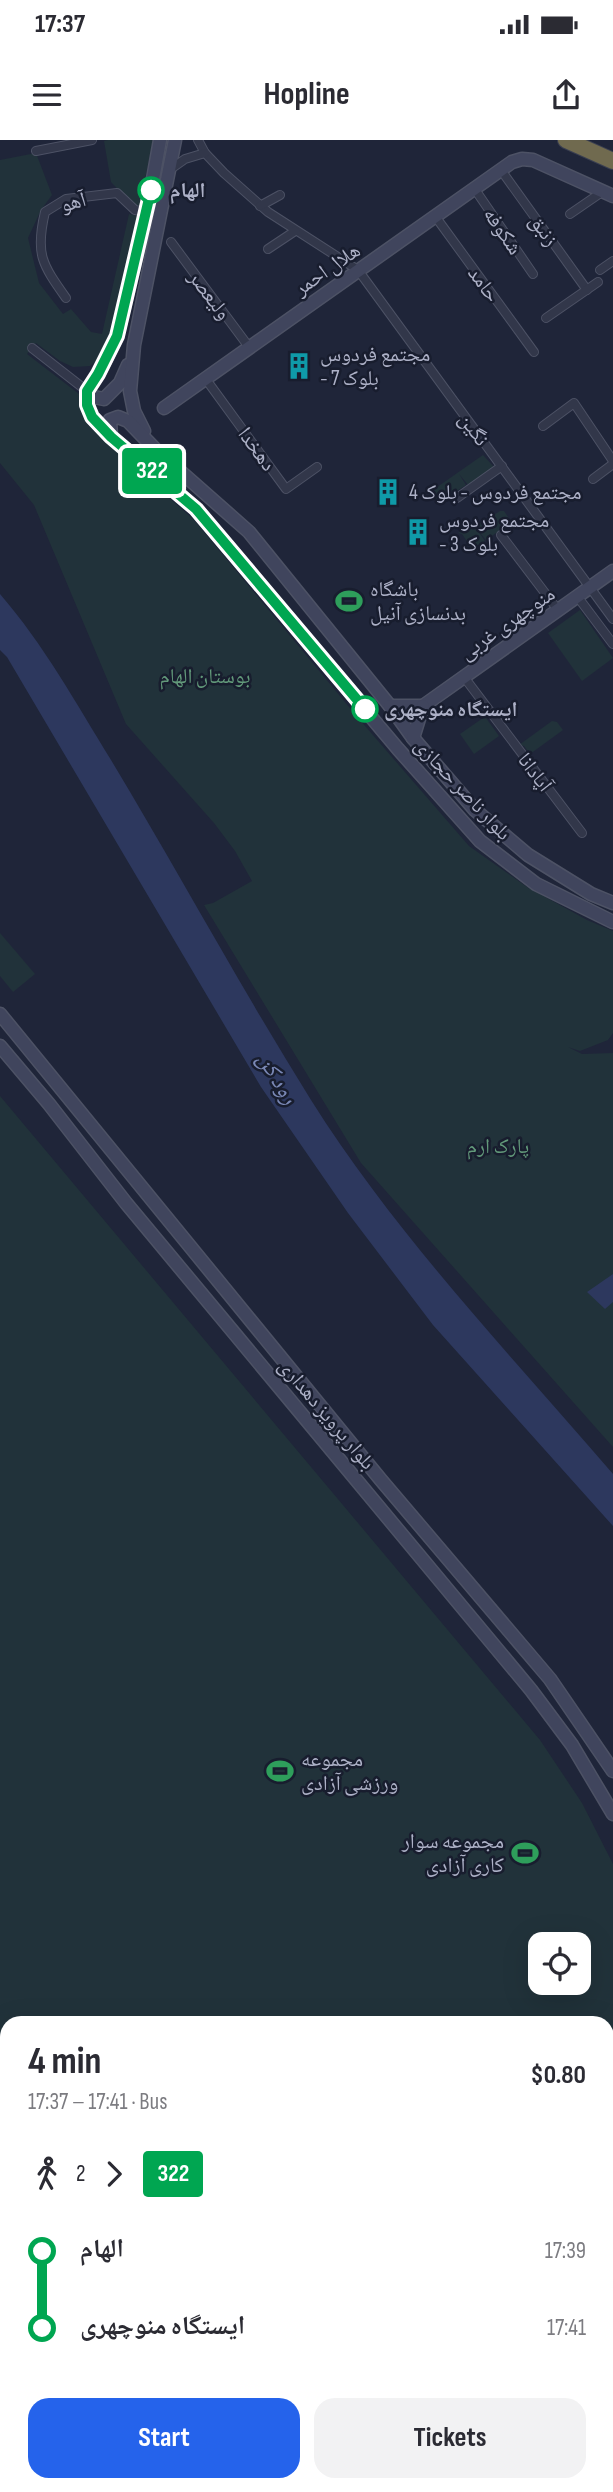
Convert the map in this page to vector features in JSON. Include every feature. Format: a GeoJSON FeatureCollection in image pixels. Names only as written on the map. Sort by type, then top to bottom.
{"type":"FeatureCollection","features":[{"type":"Feature","properties":{"kind":"highway"},"geometry":{"type":"LineString","coordinates":[[566,140],[613,161]]}},
{"type":"Feature","properties":{"kind":"main road"},"geometry":{"type":"LineString","coordinates":[[160,140],[147,212],[117,336],[87,391],[94,397],[104,399],[125,376],[134,345],[175,140]]}},
{"type":"Feature","properties":{"kind":"main road"},"geometry":{"type":"LineString","coordinates":[[506,166],[522,159],[533,160],[608,194]]}},
{"type":"Feature","properties":{"kind":"main road","name":"هلال احمر"},"geometry":{"type":"LineString","coordinates":[[164,408],[506,166]]}},
{"type":"Feature","properties":{"kind":"main road"},"geometry":{"type":"LineString","coordinates":[[134,345],[130,391],[134,411],[155,449]]}},
{"type":"Feature","properties":{"kind":"main road","name":"بلوار ناصر حجازی"},"geometry":{"type":"LineString","coordinates":[[87,391],[87,405],[92,417],[111,437],[196,509],[398,749],[480,841],[536,884],[613,922]]}},
{"type":"Feature","properties":{"kind":"main road","name":"بلوار ناصر حجازی"},"geometry":{"type":"LineString","coordinates":[[111,437],[110,420],[118,416],[128,421],[155,449],[249,532],[413,738],[475,810],[510,841],[546,867],[591,894],[613,903]]}},
{"type":"Feature","properties":{"kind":"main road","name":"منوچهری غربی"},"geometry":{"type":"LineString","coordinates":[[423,706],[613,571]]}},
{"type":"Feature","properties":{"kind":"main road"},"geometry":{"type":"LineString","coordinates":[[390,706],[423,706],[413,738]]}},
{"type":"Feature","properties":{"kind":"main road","name":"بلوار پرویز دهداری"},"geometry":{"type":"LineString","coordinates":[[0,1014],[381,1480],[550,1679],[613,1771]]}},
{"type":"Feature","properties":{"kind":"main road","name":"بلوار پرویز دهداری"},"geometry":{"type":"LineString","coordinates":[[0,1046],[126,1203],[531,1690],[572,1745],[613,1814]]}},
{"type":"Feature","properties":{"kind":"street"},"geometry":{"type":"LineString","coordinates":[[36,151],[92,140]]}},
{"type":"Feature","properties":{"kind":"street"},"geometry":{"type":"LineString","coordinates":[[198,140],[205,153],[240,190],[295,231],[358,270]]}},
{"type":"Feature","properties":{"kind":"street"},"geometry":{"type":"LineString","coordinates":[[168,171],[185,159],[205,153]]}},
{"type":"Feature","properties":{"kind":"street","name":"زنبق"},"geometry":{"type":"LineString","coordinates":[[506,166],[587,290]]}},
{"type":"Feature","properties":{"kind":"street","name":"شکوفه"},"geometry":{"type":"LineString","coordinates":[[474,188],[533,274]]}},
{"type":"Feature","properties":{"kind":"street","name":"آهو"},"geometry":{"type":"LineString","coordinates":[[66,298],[45,269],[39,236],[45,212],[66,200],[117,193],[135,209],[147,212]]}},
{"type":"Feature","properties":{"kind":"street"},"geometry":{"type":"LineString","coordinates":[[570,214],[608,194]]}},
{"type":"Feature","properties":{"kind":"street"},"geometry":{"type":"LineString","coordinates":[[260,206],[280,195]]}},
{"type":"Feature","properties":{"kind":"street","name":"حامد"},"geometry":{"type":"LineString","coordinates":[[435,216],[534,352]]}},
{"type":"Feature","properties":{"kind":"street"},"geometry":{"type":"LineString","coordinates":[[268,249],[295,231]]}},
{"type":"Feature","properties":{"kind":"street","name":"ولیعصر"},"geometry":{"type":"LineString","coordinates":[[171,242],[249,347]]}},
{"type":"Feature","properties":{"kind":"street"},"geometry":{"type":"LineString","coordinates":[[600,270],[613,261]]}},
{"type":"Feature","properties":{"kind":"street","name":"نگین"},"geometry":{"type":"LineString","coordinates":[[358,270],[613,619]]}},
{"type":"Feature","properties":{"kind":"street"},"geometry":{"type":"LineString","coordinates":[[546,318],[598,282]]}},
{"type":"Feature","properties":{"kind":"street"},"geometry":{"type":"LineString","coordinates":[[32,348],[87,391]]}},
{"type":"Feature","properties":{"kind":"street","name":"دهخدا"},"geometry":{"type":"LineString","coordinates":[[205,378],[286,489],[317,467]]}},
{"type":"Feature","properties":{"kind":"street"},"geometry":{"type":"LineString","coordinates":[[543,426],[574,403],[613,462],[593,479]]}},
{"type":"Feature","properties":{"kind":"street"},"geometry":{"type":"LineString","coordinates":[[457,498],[502,467]]}},
{"type":"Feature","properties":{"kind":"street"},"geometry":{"type":"LineString","coordinates":[[501,535],[558,610]]}},
{"type":"Feature","properties":{"kind":"street"},"geometry":{"type":"LineString","coordinates":[[577,596],[613,644]]}},
{"type":"Feature","properties":{"kind":"street","name":"آپادانا"},"geometry":{"type":"LineString","coordinates":[[464,677],[582,833]]}},
{"type":"Feature","properties":{"kind":"green space"},"geometry":{"type":"Polygon","coordinates":[[[153,140],[142,206],[133,205],[111,182],[104,141],[153,140]]]}},
{"type":"Feature","properties":{"kind":"green space"},"geometry":{"type":"Polygon","coordinates":[[[36,153],[52,195],[41,210],[28,238],[39,283],[63,314],[71,309],[91,332],[102,334],[129,214],[138,216],[113,338],[102,357],[90,366],[73,367],[36,343],[27,354],[83,397],[83,412],[89,426],[194,520],[359,719],[469,846],[527,887],[613,931],[613,1033],[608,1040],[580,1051],[568,1047],[582,1054],[613,1053],[613,1447],[361,1163],[204,905],[213,903],[252,881],[235,851],[214,823],[126,724],[34,505],[0,463],[0,160],[36,153]]]}},
{"type":"Feature","properties":{"kind":"green space"},"geometry":{"type":"Polygon","coordinates":[[[483,455],[493,466],[493,470],[469,486],[459,474],[466,485],[439,503],[430,492],[483,455]]]}},
{"type":"Feature","properties":{"kind":"green space"},"geometry":{"type":"Polygon","coordinates":[[[504,511],[510,520],[509,524],[486,540],[476,528],[485,541],[472,549],[462,534],[458,533],[471,525],[474,529],[504,511]]]}},
{"type":"Feature","properties":{"kind":"green space"},"geometry":{"type":"Polygon","coordinates":[[[580,610],[613,658],[582,681],[548,633],[580,610]]]}},
{"type":"Feature","properties":{"kind":"green space"},"geometry":{"type":"Polygon","coordinates":[[[486,718],[499,736],[474,754],[460,734],[486,718]]]}},
{"type":"Feature","properties":{"kind":"green space"},"geometry":{"type":"Polygon","coordinates":[[[552,721],[557,722],[563,730],[530,754],[524,746],[519,745],[552,721]]]}},
{"type":"Feature","properties":{"kind":"green space"},"geometry":{"type":"Polygon","coordinates":[[[0,933],[35,974],[13,992],[0,976],[0,933]]]}},
{"type":"Feature","properties":{"kind":"green space","name":"مجموعه ورزشی آزادی"},"geometry":{"type":"Polygon","coordinates":[[[0,1096],[540,1740],[582,1803],[613,1864],[613,2016],[0,2016],[0,1096]]]}},
{"type":"Feature","properties":{"kind":"water","name":"رود کن"},"geometry":{"type":"Polygon","coordinates":[[[0,594],[31,633],[72,696],[285,1058],[344,1150],[416,1246],[613,1474],[613,1526],[433,1325],[348,1213],[261,1087],[7,657],[0,650],[0,594]]]}},
{"type":"Feature","properties":{"kind":"water"},"geometry":{"type":"Polygon","coordinates":[[[613,1274],[613,1302],[605,1309],[587,1292],[613,1274]]]}},
{"type":"Feature","properties":{"kind":"bus line","name":"322"},"geometry":{"type":"LineString","coordinates":[[151,190],[117,336],[87,391],[87,405],[92,417],[111,437],[196,509],[365,709]]}},
{"type":"Feature","properties":{"kind":"place","name":"الهام"},"geometry":{"type":"Point","coordinates":[151,190]}},
{"type":"Feature","properties":{"kind":"place","name":"مجتمع فردوس - بلوک 7"},"geometry":{"type":"Point","coordinates":[299,366]}},
{"type":"Feature","properties":{"kind":"place","name":"مجتمع فردوس - بلوک 4"},"geometry":{"type":"Point","coordinates":[388,492]}},
{"type":"Feature","properties":{"kind":"place","name":"مجتمع فردوس - بلوک 3"},"geometry":{"type":"Point","coordinates":[418,532]}},
{"type":"Feature","properties":{"kind":"place","name":"باشگاه بدنسازی آنیل"},"geometry":{"type":"Point","coordinates":[349,601]}},
{"type":"Feature","properties":{"kind":"place","name":"ایستگاه منوچهری"},"geometry":{"type":"Point","coordinates":[365,709]}},
{"type":"Feature","properties":{"kind":"place","name":"مجموعه ورزشی آزادی"},"geometry":{"type":"Point","coordinates":[280,1771]}},
{"type":"Feature","properties":{"kind":"place","name":"مجموعه سوار کاری آزادی"},"geometry":{"type":"Point","coordinates":[525,1853]}},
{"type":"Feature","properties":{"kind":"park label","name":"بوستان الهام"},"geometry":{"type":"Point","coordinates":[205,676]}},
{"type":"Feature","properties":{"kind":"park label","name":"پارک ارم"},"geometry":{"type":"Point","coordinates":[498,1146]}}]}
